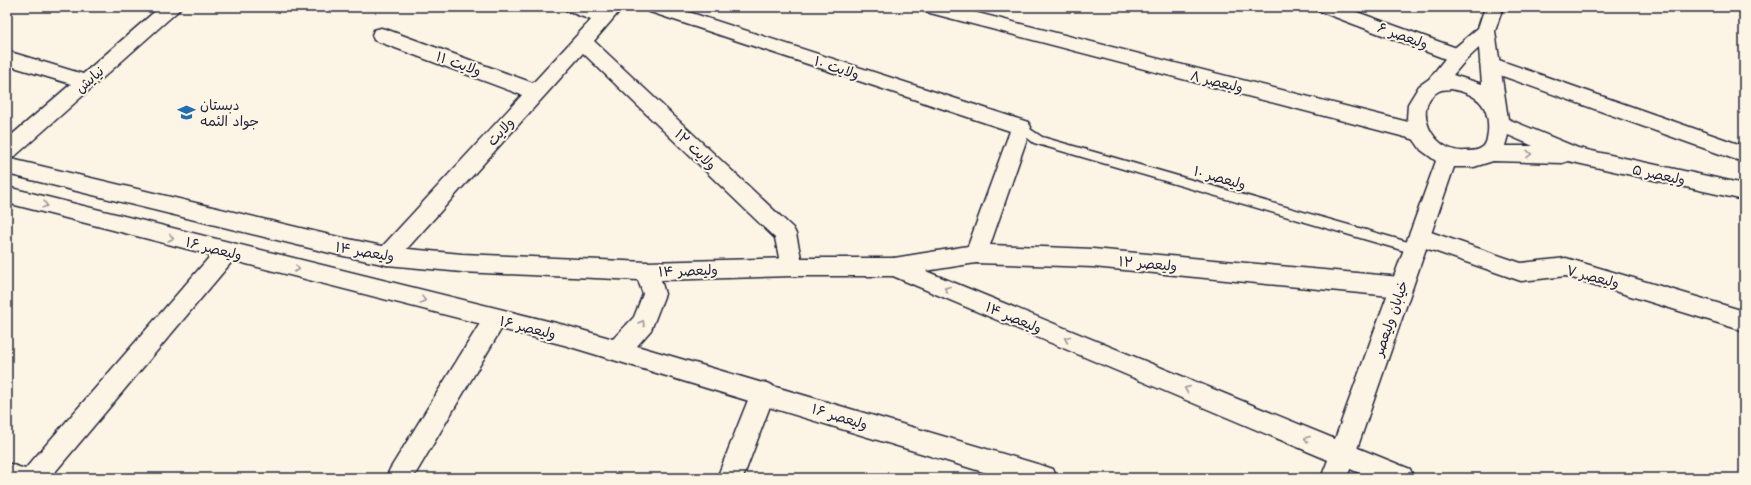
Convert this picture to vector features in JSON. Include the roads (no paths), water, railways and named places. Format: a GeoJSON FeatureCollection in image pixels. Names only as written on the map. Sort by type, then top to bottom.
{"type":"FeatureCollection","features":[{"type":"Feature","properties":{"kind":"street","name":"نیایش"},"geometry":{"type":"LineString","coordinates":[[7,151],[172,7]]}},
{"type":"Feature","properties":{"kind":"street"},"geometry":{"type":"LineString","coordinates":[[573,7],[609,13]]}},
{"type":"Feature","properties":{"kind":"street","name":"ولایت ۱۰"},"geometry":{"type":"LineString","coordinates":[[653,7],[1021,128]]}},
{"type":"Feature","properties":{"kind":"street","name":"ولیعصر ۸"},"geometry":{"type":"LineString","coordinates":[[930,7],[1420,133]]}},
{"type":"Feature","properties":{"kind":"street","name":"ولیعصر ۶"},"geometry":{"type":"LineString","coordinates":[[1325,7],[1458,56]]}},
{"type":"Feature","properties":{"kind":"street"},"geometry":{"type":"LineString","coordinates":[[1486,31],[1458,56],[1435,85],[1426,91],[1419,101],[1416,112],[1420,133],[1436,152],[1447,158],[1465,160],[1481,158],[1490,153],[1495,146],[1498,136],[1497,115],[1486,31],[1494,7]]}},
{"type":"Feature","properties":{"kind":"street","name":"ولایت"},"geometry":{"type":"LineString","coordinates":[[387,256],[609,13]]}},
{"type":"Feature","properties":{"kind":"street","name":"ولایت ۱۱"},"geometry":{"type":"LineString","coordinates":[[382,35],[536,92]]}},
{"type":"Feature","properties":{"kind":"street","name":"ولایت ۱۲"},"geometry":{"type":"LineString","coordinates":[[583,41],[785,234],[792,267]]}},
{"type":"Feature","properties":{"kind":"street"},"geometry":{"type":"LineString","coordinates":[[7,58],[86,82]]}},
{"type":"Feature","properties":{"kind":"street"},"geometry":{"type":"LineString","coordinates":[[1490,64],[1741,153]]}},
{"type":"Feature","properties":{"kind":"street"},"geometry":{"type":"LineString","coordinates":[[1435,85],[1451,82],[1467,84],[1480,90],[1489,98],[1497,115],[1574,155]]}},
{"type":"Feature","properties":{"kind":"street"},"geometry":{"type":"LineString","coordinates":[[976,254],[1021,128]]}},
{"type":"Feature","properties":{"kind":"street"},"geometry":{"type":"LineString","coordinates":[[1490,153],[1574,155]]}},
{"type":"Feature","properties":{"kind":"street","name":"ولیعصر ۵"},"geometry":{"type":"LineString","coordinates":[[1574,155],[1744,192]]}},
{"type":"Feature","properties":{"kind":"street","name":"خیابان ولیعصر"},"geometry":{"type":"LineString","coordinates":[[1334,478],[1447,158]]}},
{"type":"Feature","properties":{"kind":"street","name":"ولیعصر ۱۴"},"geometry":{"type":"LineString","coordinates":[[7,166],[334,246],[387,256],[462,263],[648,271],[792,267],[894,267],[1401,478]]}},
{"type":"Feature","properties":{"kind":"street","name":"ولیعصر ۱۶"},"geometry":{"type":"LineString","coordinates":[[7,195],[147,232],[564,335],[617,352],[763,393],[1044,478]]}},
{"type":"Feature","properties":{"kind":"street"},"geometry":{"type":"LineString","coordinates":[[147,232],[170,206]]}},
{"type":"Feature","properties":{"kind":"street","name":"ولیعصر ۷"},"geometry":{"type":"LineString","coordinates":[[1417,243],[1521,272],[1566,267],[1744,321]]}},
{"type":"Feature","properties":{"kind":"street"},"geometry":{"type":"LineString","coordinates":[[34,478],[227,252]]}},
{"type":"Feature","properties":{"kind":"street","name":"ولیعصر ۱۲"},"geometry":{"type":"LineString","coordinates":[[894,267],[976,254],[1092,258],[1401,287]]}},
{"type":"Feature","properties":{"kind":"street"},"geometry":{"type":"LineString","coordinates":[[617,352],[643,323],[646,316],[654,294],[648,271]]}},
{"type":"Feature","properties":{"kind":"street"},"geometry":{"type":"LineString","coordinates":[[399,478],[495,318]]}},
{"type":"Feature","properties":{"kind":"street"},"geometry":{"type":"LineString","coordinates":[[730,478],[763,393]]}},
{"type":"Feature","properties":{"kind":"street"},"geometry":{"type":"LineString","coordinates":[[7,475],[16,478]]}},
{"type":"Feature","properties":{"kind":"lane","name":"ولیعصر ۱۰"},"geometry":{"type":"LineString","coordinates":[[1021,128],[1038,140],[1417,243]]}},
{"type":"Feature","properties":{"kind":"place","name":"دبستان جواد الئمه"},"geometry":{"type":"Point","coordinates":[187,112]}}]}
